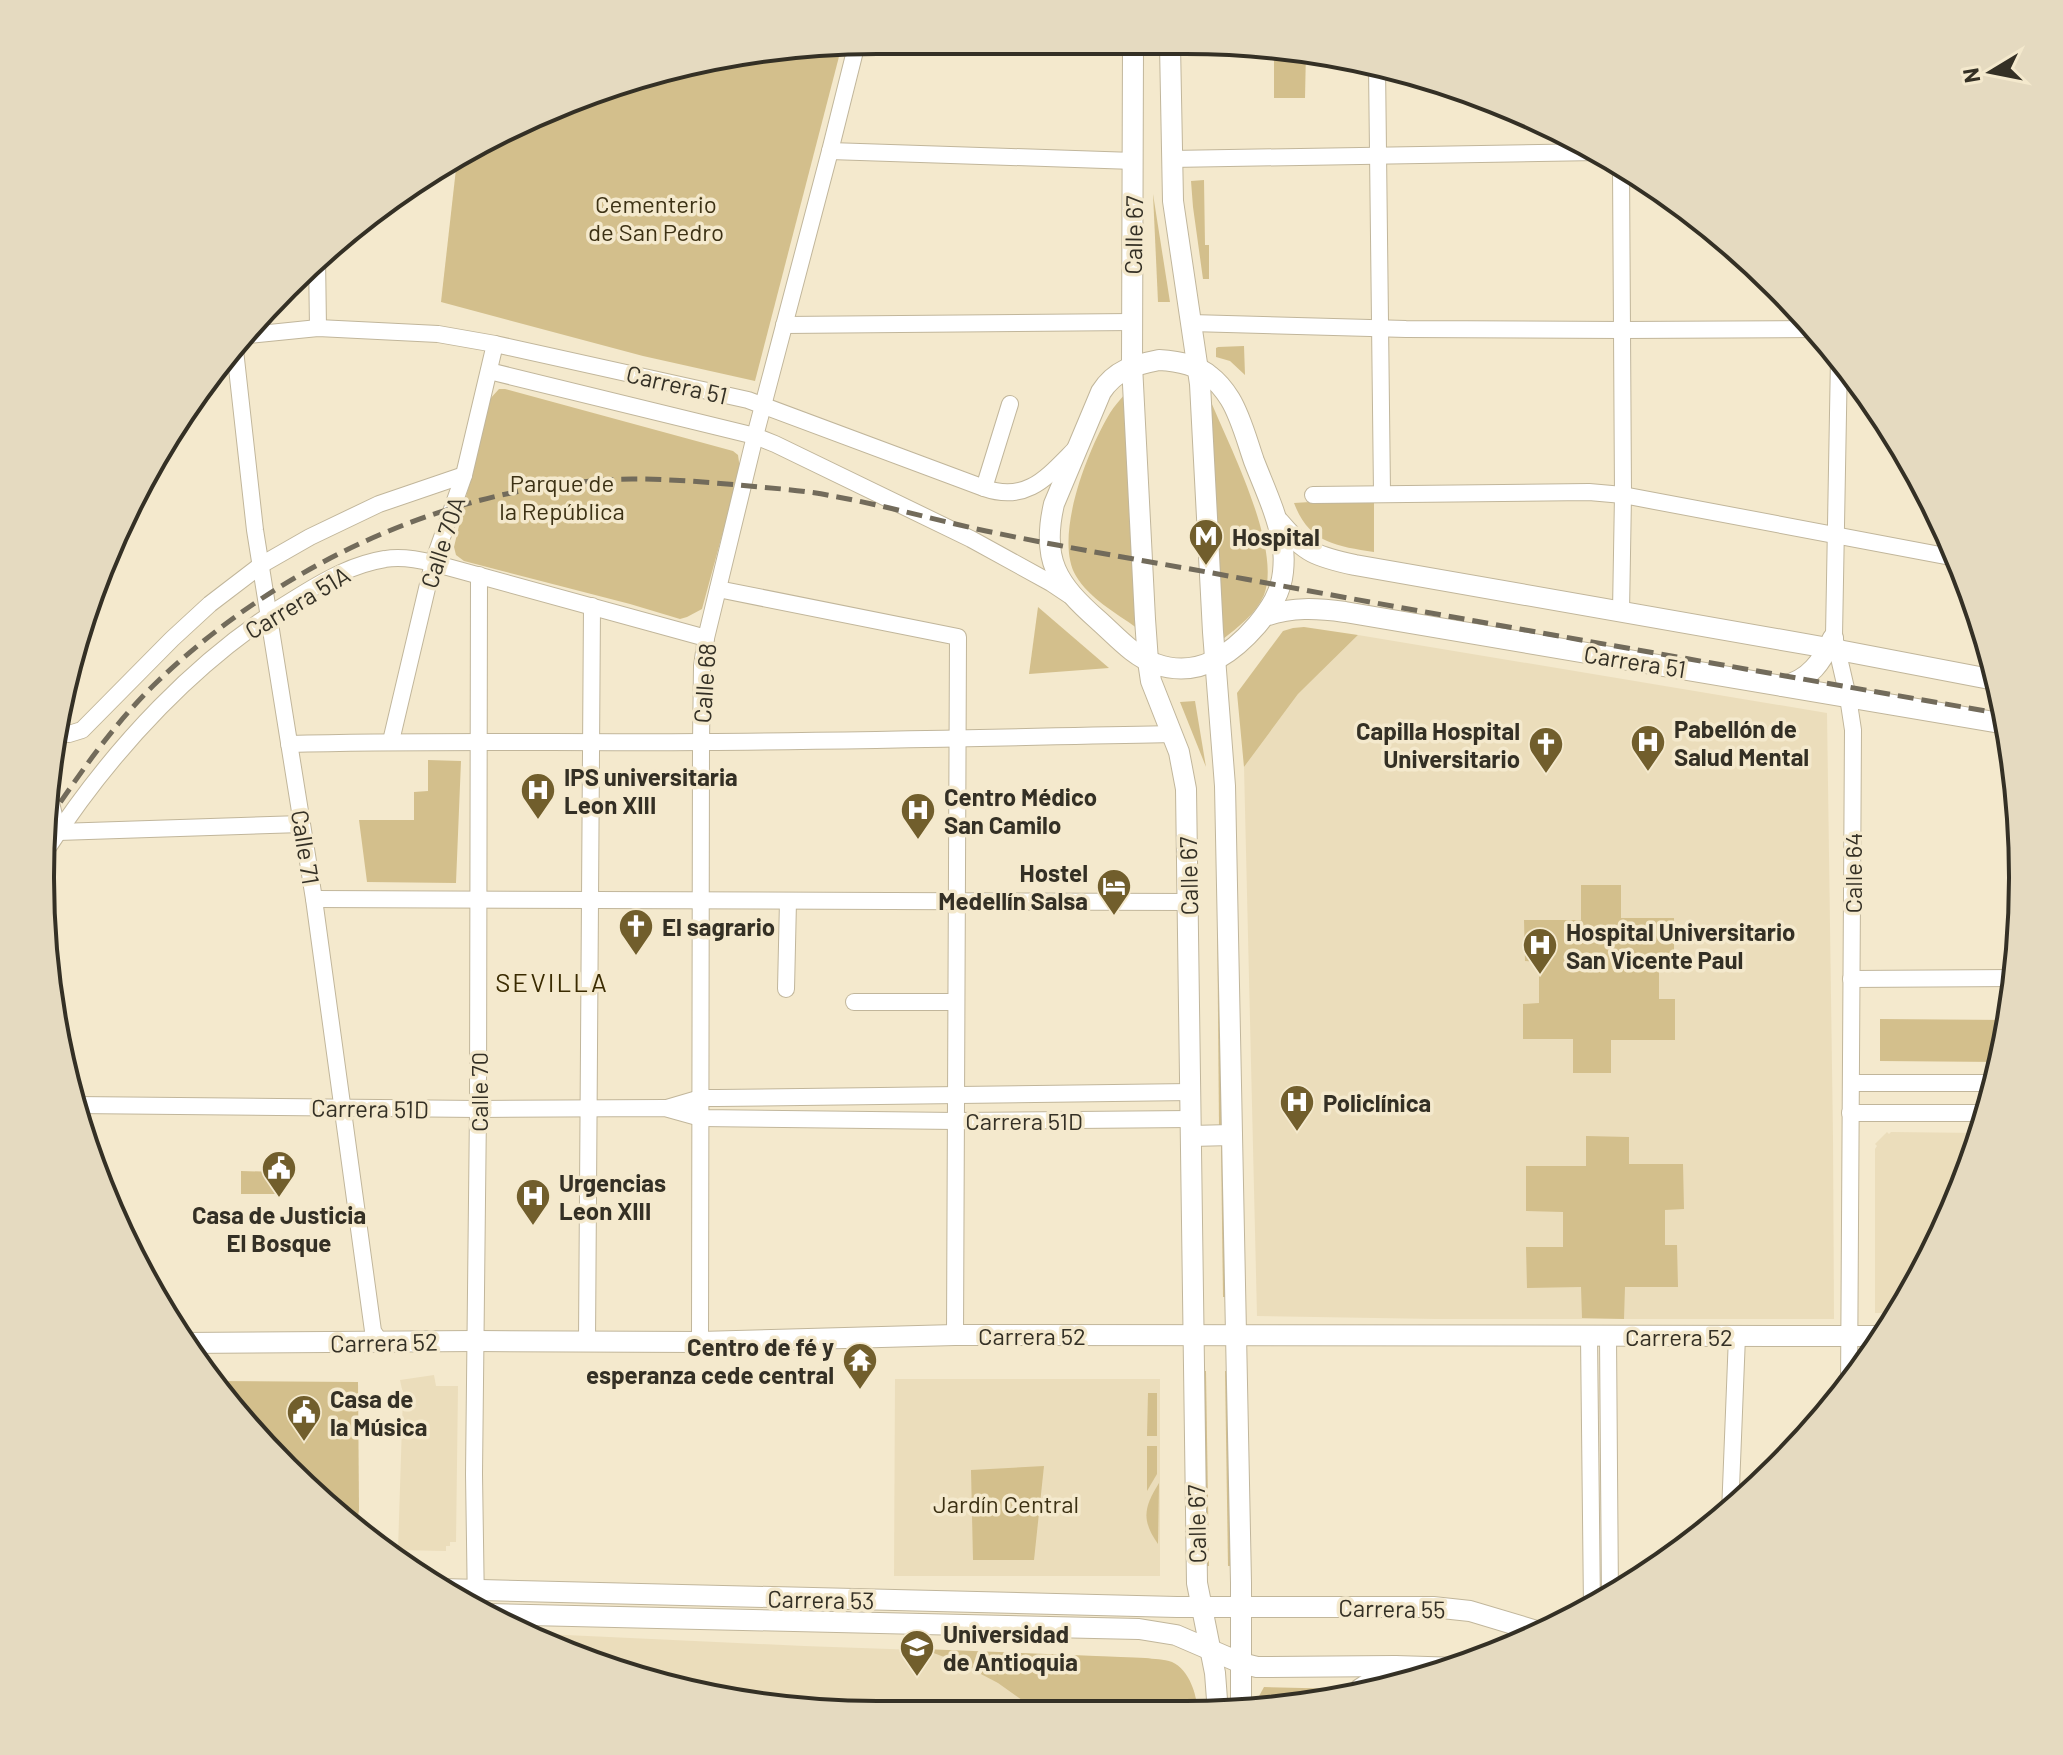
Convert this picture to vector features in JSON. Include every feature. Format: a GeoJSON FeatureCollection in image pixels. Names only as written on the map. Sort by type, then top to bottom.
{"type":"FeatureCollection","features":[{"type":"Feature","properties":{"kind":"main road","name":"Calle 67"},"geometry":{"type":"LineString","coordinates":[[1133,54],[1132,365],[1148,661],[1154,689],[1179,752],[1186,789],[1197,1583],[1217,1700]]}},
{"type":"Feature","properties":{"kind":"main road","name":"Calle 67"},"geometry":{"type":"LineString","coordinates":[[1170,54],[1174,213],[1202,405],[1225,786],[1241,1699]]}},
{"type":"Feature","properties":{"kind":"main road"},"geometry":{"type":"LineString","coordinates":[[1159,360],[1198,368],[1211,376],[1231,400],[1274,515],[1282,543],[1283,573],[1279,591],[1265,616],[1234,649],[1216,661],[1199,666],[1165,667],[1148,661],[1134,651],[1076,600],[1052,562],[1049,538],[1054,504],[1095,404],[1107,383],[1132,365],[1159,360]]}},
{"type":"Feature","properties":{"kind":"main road","name":"Carrera 51"},"geometry":{"type":"LineString","coordinates":[[1274,515],[1299,544],[1327,559],[1621,612],[1833,644],[1984,678]]}},
{"type":"Feature","properties":{"kind":"main road","name":"Carrera 51"},"geometry":{"type":"LineString","coordinates":[[1265,616],[1304,608],[1345,612],[1994,722]]}},
{"type":"Feature","properties":{"kind":"main road"},"geometry":{"type":"LineString","coordinates":[[1783,686],[1809,674],[1833,644]]}},
{"type":"Feature","properties":{"kind":"main road"},"geometry":{"type":"LineString","coordinates":[[1191,1128],[1232,1135]]}},
{"type":"Feature","properties":{"kind":"main road","name":"Carrera 52"},"geometry":{"type":"LineString","coordinates":[[199,1343],[700,1342],[955,1335],[1869,1336]]}},
{"type":"Feature","properties":{"kind":"main road","name":"Carrera 53"},"geometry":{"type":"LineString","coordinates":[[483,1600],[1241,1607]]}},
{"type":"Feature","properties":{"kind":"main road","name":"Carrera 55"},"geometry":{"type":"LineString","coordinates":[[1241,1607],[1454,1609],[1525,1627]]}},
{"type":"Feature","properties":{"kind":"main road","name":"Carrera 53"},"geometry":{"type":"LineString","coordinates":[[510,1615],[1139,1629],[1176,1635],[1241,1663]]}},
{"type":"Feature","properties":{"kind":"main road"},"geometry":{"type":"LineString","coordinates":[[1241,1663],[1269,1667],[1419,1667]]}},
{"type":"Feature","properties":{"kind":"main road"},"geometry":{"type":"LineString","coordinates":[[1377,1678],[1395,1666]]}},
{"type":"Feature","properties":{"kind":"street","name":"Calle 68"},"geometry":{"type":"LineString","coordinates":[[700,1342],[702,666],[755,436],[854,55]]}},
{"type":"Feature","properties":{"kind":"street"},"geometry":{"type":"LineString","coordinates":[[1377,77],[1382,493]]}},
{"type":"Feature","properties":{"kind":"street"},"geometry":{"type":"LineString","coordinates":[[830,151],[1134,161]]}},
{"type":"Feature","properties":{"kind":"street"},"geometry":{"type":"LineString","coordinates":[[1171,159],[1575,153]]}},
{"type":"Feature","properties":{"kind":"street"},"geometry":{"type":"LineString","coordinates":[[1621,179],[1621,612]]}},
{"type":"Feature","properties":{"kind":"street"},"geometry":{"type":"LineString","coordinates":[[317,274],[318,328]]}},
{"type":"Feature","properties":{"kind":"street"},"geometry":{"type":"LineString","coordinates":[[784,325],[1132,322]]}},
{"type":"Feature","properties":{"kind":"street"},"geometry":{"type":"LineString","coordinates":[[1191,323],[1380,328],[1800,329]]}},
{"type":"Feature","properties":{"kind":"street","name":"Carrera 51"},"geometry":{"type":"LineString","coordinates":[[259,334],[318,328],[427,333],[495,344],[764,405],[1002,493],[1029,489],[1049,475],[1077,447]]}},
{"type":"Feature","properties":{"kind":"street","name":"Calle 70A"},"geometry":{"type":"LineString","coordinates":[[391,741],[433,563],[464,475],[495,344]]}},
{"type":"Feature","properties":{"kind":"street","name":"Calle 71"},"geometry":{"type":"LineString","coordinates":[[236,361],[261,565],[314,899],[373,1331],[380,1342]]}},
{"type":"Feature","properties":{"kind":"street","name":"Carrera 51"},"geometry":{"type":"LineString","coordinates":[[489,371],[755,436],[971,539],[1076,600]]}},
{"type":"Feature","properties":{"kind":"street","name":"Calle 64"},"geometry":{"type":"LineString","coordinates":[[1839,376],[1833,644],[1848,697],[1853,730],[1849,1365]]}},
{"type":"Feature","properties":{"kind":"street"},"geometry":{"type":"LineString","coordinates":[[984,488],[1010,404]]}},
{"type":"Feature","properties":{"kind":"street","name":"Carrera 51A"},"geometry":{"type":"LineString","coordinates":[[67,734],[82,730],[172,639],[210,604],[261,565],[347,518],[464,475]]}},
{"type":"Feature","properties":{"kind":"street"},"geometry":{"type":"LineString","coordinates":[[1313,495],[1589,492],[1623,495],[1943,555]]}},
{"type":"Feature","properties":{"kind":"street","name":"Carrera 51A"},"geometry":{"type":"LineString","coordinates":[[56,836],[98,777],[154,714],[210,659],[268,614],[327,579],[366,563],[398,558],[433,563],[706,638]]}},
{"type":"Feature","properties":{"kind":"street","name":"Calle 70"},"geometry":{"type":"LineString","coordinates":[[476,1596],[479,575]]}},
{"type":"Feature","properties":{"kind":"street"},"geometry":{"type":"LineString","coordinates":[[718,589],[958,637],[955,1335]]}},
{"type":"Feature","properties":{"kind":"street"},"geometry":{"type":"LineString","coordinates":[[587,1341],[592,606]]}},
{"type":"Feature","properties":{"kind":"street"},"geometry":{"type":"LineString","coordinates":[[289,744],[391,741],[701,742],[1173,734]]}},
{"type":"Feature","properties":{"kind":"street"},"geometry":{"type":"LineString","coordinates":[[56,824],[58,832],[302,824]]}},
{"type":"Feature","properties":{"kind":"street"},"geometry":{"type":"LineString","coordinates":[[314,899],[1189,902]]}},
{"type":"Feature","properties":{"kind":"street"},"geometry":{"type":"LineString","coordinates":[[786,989],[788,901]]}},
{"type":"Feature","properties":{"kind":"street"},"geometry":{"type":"LineString","coordinates":[[1851,979],[2003,978]]}},
{"type":"Feature","properties":{"kind":"street"},"geometry":{"type":"LineString","coordinates":[[854,1002],[956,1002]]}},
{"type":"Feature","properties":{"kind":"street"},"geometry":{"type":"LineString","coordinates":[[1851,1083],[1983,1083]]}},
{"type":"Feature","properties":{"kind":"street","name":"Carrera 51D"},"geometry":{"type":"LineString","coordinates":[[86,1105],[665,1108],[701,1098],[1191,1092]]}},
{"type":"Feature","properties":{"kind":"street","name":"Carrera 51D"},"geometry":{"type":"LineString","coordinates":[[665,1108],[701,1118],[1191,1128]]}},
{"type":"Feature","properties":{"kind":"street"},"geometry":{"type":"LineString","coordinates":[[1850,1113],[1974,1113]]}},
{"type":"Feature","properties":{"kind":"street"},"geometry":{"type":"LineString","coordinates":[[1598,1336],[1609,1583]]}},
{"type":"Feature","properties":{"kind":"street"},"geometry":{"type":"LineString","coordinates":[[1592,1593],[1598,1336]]}},
{"type":"Feature","properties":{"kind":"street"},"geometry":{"type":"LineString","coordinates":[[1731,1494],[1737,1336]]}},
{"type":"Feature","properties":{"kind":"shaded area","name":"Hospital Universitario San Vicente Paul"},"geometry":{"type":"Polygon","coordinates":[[[1358,635],[1827,713],[1834,1319],[1257,1316],[1244,767],[1298,694],[1358,635]]]}},
{"type":"Feature","properties":{"kind":"shaded area"},"geometry":{"type":"Polygon","coordinates":[[[1887,1132],[1968,1133],[1924,1242],[1884,1313],[1875,1313],[1875,1144],[1887,1132]]]}},
{"type":"Feature","properties":{"kind":"shaded area"},"geometry":{"type":"Polygon","coordinates":[[[434,1375],[436,1386],[458,1386],[456,1542],[450,1542],[446,1551],[403,1550],[398,1547],[403,1394],[400,1380],[434,1375]]]}},
{"type":"Feature","properties":{"kind":"shaded area"},"geometry":{"type":"Polygon","coordinates":[[[895,1379],[1160,1379],[1160,1576],[894,1576],[895,1379]]]}},
{"type":"Feature","properties":{"kind":"shaded area","name":"Universidad de Antioquia"},"geometry":{"type":"Polygon","coordinates":[[[554,1634],[1146,1658],[1173,1663],[1180,1668],[1194,1691],[1196,1701],[1186,1701],[824,1699],[770,1694],[664,1673],[554,1634]]]}},
{"type":"Feature","properties":{"kind":"green space","name":"Cementerio de San Pedro"},"geometry":{"type":"Polygon","coordinates":[[[839,55],[755,381],[643,356],[441,302],[456,170],[466,164],[562,117],[664,82],[770,61],[839,55]]]}},
{"type":"Feature","properties":{"kind":"green space"},"geometry":{"type":"Polygon","coordinates":[[[1274,59],[1306,63],[1305,98],[1274,98],[1274,59]]]}},
{"type":"Feature","properties":{"kind":"green space"},"geometry":{"type":"Polygon","coordinates":[[[1204,180],[1209,279],[1203,279],[1191,181],[1204,180]]]}},
{"type":"Feature","properties":{"kind":"green space"},"geometry":{"type":"Polygon","coordinates":[[[1153,194],[1170,302],[1158,302],[1153,194]]]}},
{"type":"Feature","properties":{"kind":"green space"},"geometry":{"type":"Polygon","coordinates":[[[1244,346],[1245,375],[1230,361],[1216,357],[1218,347],[1244,346]]]}},
{"type":"Feature","properties":{"kind":"green space","name":"Parque de la República"},"geometry":{"type":"Polygon","coordinates":[[[499,389],[733,451],[738,455],[740,469],[702,609],[680,619],[464,561],[456,555],[454,547],[489,400],[499,389]]]}},
{"type":"Feature","properties":{"kind":"green space"},"geometry":{"type":"Polygon","coordinates":[[[1125,394],[1137,628],[1081,584],[1070,559],[1071,517],[1076,493],[1101,429],[1125,394]]]}},
{"type":"Feature","properties":{"kind":"green space"},"geometry":{"type":"Polygon","coordinates":[[[1211,402],[1251,498],[1266,552],[1268,575],[1264,595],[1256,608],[1222,640],[1211,402]]]}},
{"type":"Feature","properties":{"kind":"green space"},"geometry":{"type":"Polygon","coordinates":[[[1374,498],[1374,552],[1325,540],[1307,527],[1294,503],[1374,498]]]}},
{"type":"Feature","properties":{"kind":"green space"},"geometry":{"type":"Polygon","coordinates":[[[1038,607],[1109,668],[1029,674],[1038,607]]]}},
{"type":"Feature","properties":{"kind":"green space"},"geometry":{"type":"Polygon","coordinates":[[[1304,627],[1358,635],[1298,694],[1244,767],[1237,693],[1283,631],[1304,627]]]}},
{"type":"Feature","properties":{"kind":"green space"},"geometry":{"type":"Polygon","coordinates":[[[1195,701],[1206,767],[1180,702],[1195,701]]]}},
{"type":"Feature","properties":{"kind":"green space"},"geometry":{"type":"Polygon","coordinates":[[[428,760],[461,761],[456,883],[367,882],[359,820],[414,820],[414,792],[428,791],[428,760]]]}},
{"type":"Feature","properties":{"kind":"green space"},"geometry":{"type":"Polygon","coordinates":[[[1216,788],[1222,1125],[1219,1126],[1216,788]]]}},
{"type":"Feature","properties":{"kind":"green space"},"geometry":{"type":"Polygon","coordinates":[[[1581,885],[1621,885],[1621,918],[1674,918],[1674,962],[1659,962],[1659,999],[1675,999],[1675,1040],[1611,1040],[1611,1073],[1573,1073],[1573,1039],[1523,1039],[1523,1004],[1539,1003],[1539,962],[1525,961],[1524,920],[1581,920],[1581,885]]]}},
{"type":"Feature","properties":{"kind":"green space"},"geometry":{"type":"Polygon","coordinates":[[[1880,1019],[1996,1020],[1988,1062],[1880,1061],[1880,1019]]]}},
{"type":"Feature","properties":{"kind":"green space"},"geometry":{"type":"Polygon","coordinates":[[[1586,1136],[1629,1137],[1629,1164],[1683,1164],[1684,1209],[1665,1210],[1665,1245],[1677,1245],[1678,1287],[1625,1287],[1624,1319],[1582,1318],[1581,1287],[1527,1288],[1526,1247],[1563,1247],[1563,1212],[1526,1211],[1526,1166],[1586,1166],[1586,1136]]]}},
{"type":"Feature","properties":{"kind":"green space"},"geometry":{"type":"Polygon","coordinates":[[[1221,1146],[1224,1146],[1226,1297],[1223,1297],[1221,1146]]]}},
{"type":"Feature","properties":{"kind":"green space"},"geometry":{"type":"Polygon","coordinates":[[[241,1171],[280,1172],[280,1194],[241,1194],[241,1171]]]}},
{"type":"Feature","properties":{"kind":"green space"},"geometry":{"type":"Polygon","coordinates":[[[1203,1371],[1206,1371],[1209,1566],[1206,1566],[1203,1371]]]}},
{"type":"Feature","properties":{"kind":"green space"},"geometry":{"type":"Polygon","coordinates":[[[1225,1371],[1228,1371],[1231,1566],[1228,1566],[1225,1371]]]}},
{"type":"Feature","properties":{"kind":"green space"},"geometry":{"type":"Polygon","coordinates":[[[226,1381],[358,1382],[358,1516],[295,1460],[226,1381]]]}},
{"type":"Feature","properties":{"kind":"green space"},"geometry":{"type":"Polygon","coordinates":[[[1148,1393],[1157,1393],[1157,1436],[1147,1436],[1148,1393]]]}},
{"type":"Feature","properties":{"kind":"green space"},"geometry":{"type":"Polygon","coordinates":[[[1147,1446],[1157,1446],[1157,1474],[1147,1491],[1147,1446]]]}},
{"type":"Feature","properties":{"kind":"green space","name":"Jardín Central"},"geometry":{"type":"Polygon","coordinates":[[[1044,1466],[1034,1560],[973,1560],[971,1470],[1044,1466]]]}},
{"type":"Feature","properties":{"kind":"green space"},"geometry":{"type":"Polygon","coordinates":[[[1159,1483],[1158,1544],[1149,1528],[1146,1514],[1159,1483]]]}},
{"type":"Feature","properties":{"kind":"green space"},"geometry":{"type":"Polygon","coordinates":[[[923,1649],[1166,1660],[1184,1671],[1196,1701],[1023,1701],[998,1683],[960,1663],[923,1649]]]}},
{"type":"Feature","properties":{"kind":"green space"},"geometry":{"type":"Polygon","coordinates":[[[1264,1687],[1325,1689],[1293,1694],[1258,1697],[1264,1687]]]}},
{"type":"Feature","properties":{"kind":"railway"},"geometry":{"type":"LineString","coordinates":[[58,807],[113,731],[158,681],[207,638],[261,599],[317,565],[377,536],[438,513],[502,495],[567,484],[632,479],[823,494],[1051,544],[1992,712]]}},
{"type":"Feature","properties":{"kind":"place","name":"Hospital"},"geometry":{"type":"Point","coordinates":[1206,567]}},
{"type":"Feature","properties":{"kind":"place","name":"Pabellón de Salud Mental"},"geometry":{"type":"Point","coordinates":[1648,773]}},
{"type":"Feature","properties":{"kind":"place","name":"Capilla Hospital Universitario"},"geometry":{"type":"Point","coordinates":[1546,775]}},
{"type":"Feature","properties":{"kind":"place","name":"IPS universitaria Leon XIII"},"geometry":{"type":"Point","coordinates":[538,821]}},
{"type":"Feature","properties":{"kind":"place","name":"Centro Médico San Camilo"},"geometry":{"type":"Point","coordinates":[918,841]}},
{"type":"Feature","properties":{"kind":"place","name":"Hostel Medellín Salsa"},"geometry":{"type":"Point","coordinates":[1114,917]}},
{"type":"Feature","properties":{"kind":"place","name":"El sagrario"},"geometry":{"type":"Point","coordinates":[636,957]}},
{"type":"Feature","properties":{"kind":"place","name":"Hospital Universitario San Vicente Paul"},"geometry":{"type":"Point","coordinates":[1540,976]}},
{"type":"Feature","properties":{"kind":"place","name":"Policlínica"},"geometry":{"type":"Point","coordinates":[1297,1133]}},
{"type":"Feature","properties":{"kind":"place","name":"Casa de Justicia El Bosque"},"geometry":{"type":"Point","coordinates":[279,1199]}},
{"type":"Feature","properties":{"kind":"place","name":"Urgencias Leon XIII"},"geometry":{"type":"Point","coordinates":[533,1227]}},
{"type":"Feature","properties":{"kind":"place","name":"Centro de fé y esperanza cede central"},"geometry":{"type":"Point","coordinates":[860,1391]}},
{"type":"Feature","properties":{"kind":"place","name":"Casa de la Música"},"geometry":{"type":"Point","coordinates":[304,1443]}},
{"type":"Feature","properties":{"kind":"place","name":"Universidad de Antioquia"},"geometry":{"type":"Point","coordinates":[917,1678]}},
{"type":"Feature","properties":{"kind":"district","name":"SEVILLA"},"geometry":{"type":"Point","coordinates":[552,981]}}]}
